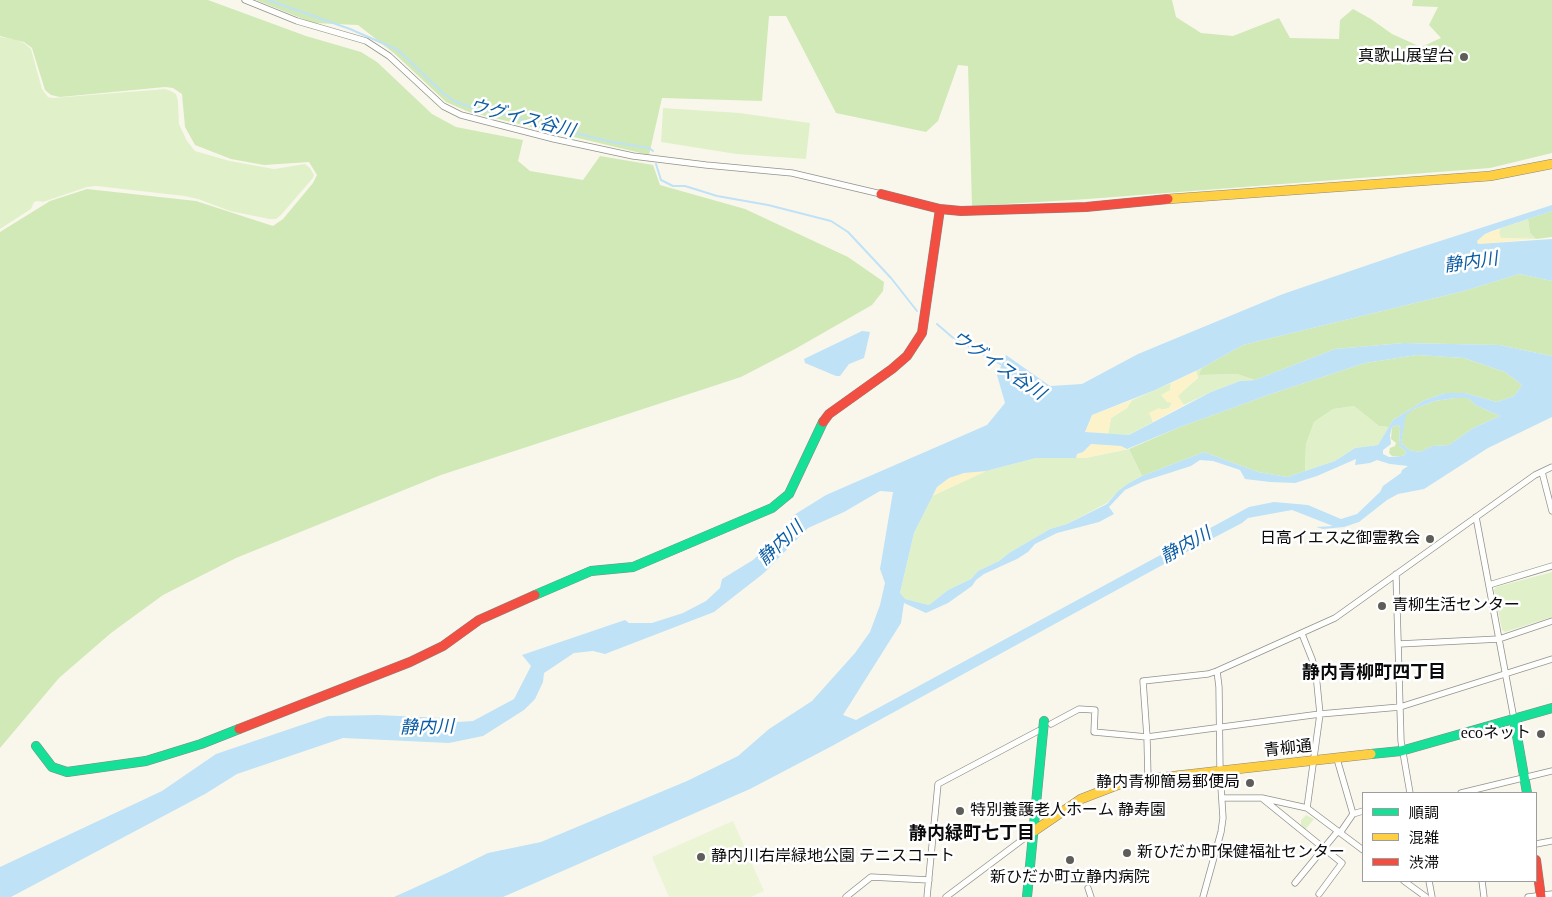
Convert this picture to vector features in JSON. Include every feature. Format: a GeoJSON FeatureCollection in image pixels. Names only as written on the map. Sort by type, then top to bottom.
{"type":"FeatureCollection","features":[{"type":"Feature","properties":{"kind":"street"},"geometry":{"type":"LineString","coordinates":[[245,0],[297,21],[366,41],[389,56],[442,106],[461,115],[554,139],[634,156],[792,173],[940,210],[984,211],[1086,207],[1178,198],[1490,176],[1552,164]]}},
{"type":"Feature","properties":{"kind":"street"},"geometry":{"type":"LineString","coordinates":[[36,746],[52,767],[67,772],[146,761],[201,744],[410,662],[443,646],[480,620],[591,571],[633,567],[772,508],[789,494],[820,426],[829,414],[907,356],[922,333],[940,210]]}},
{"type":"Feature","properties":{"kind":"street"},"geometry":{"type":"LineString","coordinates":[[1148,778],[1148,737],[1143,681],[1208,674],[1335,618],[1542,472],[1552,468]]}},
{"type":"Feature","properties":{"kind":"street"},"geometry":{"type":"LineString","coordinates":[[1542,472],[1552,509]]}},
{"type":"Feature","properties":{"kind":"street"},"geometry":{"type":"LineString","coordinates":[[1476,518],[1527,792]]}},
{"type":"Feature","properties":{"kind":"street"},"geometry":{"type":"LineString","coordinates":[[1489,585],[1552,566]]}},
{"type":"Feature","properties":{"kind":"street"},"geometry":{"type":"LineString","coordinates":[[1396,574],[1401,752],[1410,792]]}},
{"type":"Feature","properties":{"kind":"street"},"geometry":{"type":"LineString","coordinates":[[1399,644],[1499,639],[1552,621]]}},
{"type":"Feature","properties":{"kind":"street"},"geometry":{"type":"LineString","coordinates":[[1302,634],[1316,674],[1320,714],[1307,808]]}},
{"type":"Feature","properties":{"kind":"street"},"geometry":{"type":"LineString","coordinates":[[1028,897],[1034,831],[1048,722],[1079,709],[1095,710],[1094,732],[1148,737],[1320,714],[1400,707],[1552,659]]}},
{"type":"Feature","properties":{"kind":"street"},"geometry":{"type":"LineString","coordinates":[[1203,897],[1223,818],[1217,671]]}},
{"type":"Feature","properties":{"kind":"street","name":"青柳通"},"geometry":{"type":"LineString","coordinates":[[1034,831],[1082,799],[1120,784],[1148,778],[1401,752],[1552,708]]}},
{"type":"Feature","properties":{"kind":"street"},"geometry":{"type":"LineString","coordinates":[[927,897],[938,784],[1038,731]]}},
{"type":"Feature","properties":{"kind":"street"},"geometry":{"type":"LineString","coordinates":[[1337,759],[1353,814]]}},
{"type":"Feature","properties":{"kind":"street"},"geometry":{"type":"LineString","coordinates":[[1471,792],[1552,771]]}},
{"type":"Feature","properties":{"kind":"street"},"geometry":{"type":"LineString","coordinates":[[1222,798],[1262,798],[1307,808],[1362,849]]}},
{"type":"Feature","properties":{"kind":"street"},"geometry":{"type":"LineString","coordinates":[[1262,798],[1342,863],[1319,894]]}},
{"type":"Feature","properties":{"kind":"street"},"geometry":{"type":"LineString","coordinates":[[1295,883],[1353,814],[1362,811]]}},
{"type":"Feature","properties":{"kind":"street"},"geometry":{"type":"LineString","coordinates":[[946,897],[1034,831]]}},
{"type":"Feature","properties":{"kind":"street"},"geometry":{"type":"LineString","coordinates":[[1537,844],[1552,841]]}},
{"type":"Feature","properties":{"kind":"street"},"geometry":{"type":"LineString","coordinates":[[1537,867],[1541,896]]}},
{"type":"Feature","properties":{"kind":"street"},"geometry":{"type":"LineString","coordinates":[[846,897],[871,877],[929,880]]}},
{"type":"Feature","properties":{"kind":"street"},"geometry":{"type":"LineString","coordinates":[[1405,882],[1426,897]]}},
{"type":"Feature","properties":{"kind":"street"},"geometry":{"type":"LineString","coordinates":[[1429,882],[1432,897]]}},
{"type":"Feature","properties":{"kind":"street"},"geometry":{"type":"LineString","coordinates":[[1482,882],[1484,897]]}},
{"type":"Feature","properties":{"kind":"street"},"geometry":{"type":"LineString","coordinates":[[1088,888],[1091,897]]}},
{"type":"Feature","properties":{"kind":"street"},"geometry":{"type":"LineString","coordinates":[[1528,897],[1552,894]]}},
{"type":"Feature","properties":{"kind":"green space"},"geometry":{"type":"Polygon","coordinates":[[[0,0],[208,0],[306,36],[361,52],[377,62],[432,114],[456,127],[523,140],[518,161],[530,171],[583,180],[600,156],[653,165],[660,185],[745,209],[848,257],[884,282],[883,291],[872,305],[741,377],[441,475],[236,558],[163,595],[111,633],[59,678],[0,748],[0,232],[50,201],[87,189],[196,201],[273,226],[283,219],[313,183],[317,175],[309,162],[264,165],[231,159],[195,145],[185,127],[182,94],[173,88],[165,87],[60,97],[51,95],[45,90],[32,48],[24,42],[0,36],[0,0]]]}},
{"type":"Feature","properties":{"kind":"green space"},"geometry":{"type":"Polygon","coordinates":[[[256,0],[1172,0],[1176,17],[1201,33],[1233,36],[1279,18],[1290,38],[1339,39],[1340,20],[1353,9],[1392,34],[1421,47],[1441,38],[1429,25],[1438,7],[1412,6],[1413,0],[1552,0],[1552,153],[1490,168],[1088,199],[972,206],[968,66],[958,65],[938,121],[926,132],[836,113],[786,16],[769,16],[762,101],[662,98],[649,155],[469,112],[446,102],[395,54],[358,25],[313,23],[256,0]]]}},
{"type":"Feature","properties":{"kind":"green space"},"geometry":{"type":"Polygon","coordinates":[[[0,37],[15,39],[31,49],[42,89],[48,97],[165,89],[176,94],[179,124],[187,141],[195,151],[230,161],[274,169],[305,164],[314,175],[313,178],[276,219],[230,211],[184,196],[96,186],[87,187],[43,202],[34,202],[31,209],[0,229],[0,37]]]}},
{"type":"Feature","properties":{"kind":"green space"},"geometry":{"type":"Polygon","coordinates":[[[663,108],[740,113],[810,123],[806,159],[736,154],[661,142],[663,108]]]}},
{"type":"Feature","properties":{"kind":"green space"},"geometry":{"type":"Polygon","coordinates":[[[1552,211],[1552,237],[1536,239],[1530,233],[1528,219],[1552,211]]]}},
{"type":"Feature","properties":{"kind":"green space"},"geometry":{"type":"Polygon","coordinates":[[[1528,219],[1530,233],[1536,239],[1500,238],[1499,232],[1501,228],[1528,219]]]}},
{"type":"Feature","properties":{"kind":"green space"},"geometry":{"type":"Polygon","coordinates":[[[1519,274],[1552,281],[1552,356],[1499,345],[1404,343],[1335,349],[1255,380],[1237,374],[1199,375],[1202,368],[1243,345],[1464,291],[1519,274]]]}},
{"type":"Feature","properties":{"kind":"green space"},"geometry":{"type":"Polygon","coordinates":[[[1417,355],[1464,358],[1505,372],[1522,385],[1514,396],[1497,402],[1465,393],[1445,393],[1425,400],[1393,420],[1389,427],[1379,426],[1354,406],[1333,409],[1314,422],[1306,444],[1305,471],[1287,477],[1258,472],[1204,452],[1142,476],[1129,449],[1180,427],[1365,363],[1417,355]]]}},
{"type":"Feature","properties":{"kind":"green space"},"geometry":{"type":"Polygon","coordinates":[[[1202,368],[1200,375],[1237,374],[1255,380],[1240,381],[1184,405],[1177,396],[1198,378],[1196,371],[1202,368]]]}},
{"type":"Feature","properties":{"kind":"green space"},"geometry":{"type":"Polygon","coordinates":[[[1171,383],[1172,403],[1169,408],[1150,413],[1153,422],[1129,435],[1108,434],[1111,418],[1127,408],[1132,400],[1171,383]]]}},
{"type":"Feature","properties":{"kind":"green space"},"geometry":{"type":"Polygon","coordinates":[[[1468,398],[1477,406],[1500,416],[1473,428],[1449,445],[1432,446],[1420,452],[1409,450],[1401,443],[1405,415],[1414,409],[1435,401],[1468,398]]]}},
{"type":"Feature","properties":{"kind":"green space"},"geometry":{"type":"Polygon","coordinates":[[[1354,406],[1379,426],[1389,427],[1378,445],[1355,448],[1335,461],[1305,471],[1306,444],[1314,422],[1333,409],[1354,406]]]}},
{"type":"Feature","properties":{"kind":"green space"},"geometry":{"type":"Polygon","coordinates":[[[1399,425],[1399,446],[1405,450],[1406,454],[1392,456],[1389,453],[1390,448],[1395,446],[1396,443],[1391,439],[1392,427],[1399,425]]]}},
{"type":"Feature","properties":{"kind":"green space"},"geometry":{"type":"Polygon","coordinates":[[[1129,449],[1142,476],[1118,491],[1107,503],[1067,524],[1050,529],[999,561],[978,571],[971,579],[948,590],[929,605],[904,599],[900,593],[914,533],[932,496],[986,471],[1036,458],[1085,458],[1129,449]]]}},
{"type":"Feature","properties":{"kind":"green space"},"geometry":{"type":"Polygon","coordinates":[[[1552,572],[1552,617],[1505,632],[1502,630],[1494,590],[1496,587],[1552,572]]]}},
{"type":"Feature","properties":{"kind":"green space"},"geometry":{"type":"Polygon","coordinates":[[[1306,815],[1314,819],[1305,830],[1301,825],[1301,820],[1306,815]]]}},
{"type":"Feature","properties":{"kind":"green space","name":"静内川右岸緑地公園 テニスコート"},"geometry":{"type":"Polygon","coordinates":[[[733,821],[764,891],[751,897],[669,897],[652,857],[733,821]]]}},
{"type":"Feature","properties":{"kind":"sand"},"geometry":{"type":"Polygon","coordinates":[[[1501,228],[1499,232],[1501,238],[1536,239],[1478,244],[1477,241],[1485,234],[1501,228]]]}},
{"type":"Feature","properties":{"kind":"sand"},"geometry":{"type":"Polygon","coordinates":[[[1196,371],[1198,377],[1178,396],[1184,405],[1153,422],[1149,413],[1159,408],[1163,410],[1169,408],[1172,403],[1167,402],[1161,395],[1170,390],[1171,383],[1196,371]]]}},
{"type":"Feature","properties":{"kind":"sand"},"geometry":{"type":"Polygon","coordinates":[[[1132,400],[1127,408],[1111,418],[1108,434],[1085,433],[1092,415],[1132,400]]]}},
{"type":"Feature","properties":{"kind":"sand"},"geometry":{"type":"Polygon","coordinates":[[[1091,444],[1121,446],[1127,449],[1085,458],[1076,458],[1077,454],[1083,452],[1091,444]]]}},
{"type":"Feature","properties":{"kind":"sand"},"geometry":{"type":"Polygon","coordinates":[[[977,471],[986,471],[932,496],[937,487],[949,478],[977,471]]]}},
{"type":"Feature","properties":{"kind":"water","name":"静内川"},"geometry":{"type":"Polygon","coordinates":[[[1552,205],[1552,211],[1492,231],[1477,241],[1478,244],[1552,239],[1552,281],[1519,274],[1464,291],[1243,345],[1202,368],[1155,390],[1092,415],[1085,432],[1129,435],[1211,392],[1240,381],[1255,380],[1335,349],[1404,343],[1499,345],[1552,356],[1552,417],[1488,448],[1424,489],[1398,494],[1387,500],[1359,522],[1344,527],[1323,529],[1316,527],[1333,526],[1292,510],[1248,518],[1242,523],[750,789],[503,897],[394,897],[488,853],[541,842],[687,781],[738,756],[769,729],[812,701],[855,653],[870,632],[880,605],[885,583],[880,569],[893,492],[880,491],[844,512],[808,528],[764,573],[714,612],[605,654],[593,651],[574,653],[544,673],[543,682],[535,699],[524,710],[483,736],[449,743],[343,738],[237,774],[205,794],[11,897],[0,897],[0,867],[162,791],[216,754],[328,716],[378,715],[443,718],[458,722],[473,721],[514,699],[531,666],[522,655],[625,620],[629,623],[652,623],[683,613],[706,601],[720,588],[722,579],[753,560],[781,534],[794,515],[826,495],[987,425],[1005,403],[997,375],[1006,355],[1050,386],[1082,384],[1138,354],[1283,294],[1552,205]],[[1417,355],[1365,363],[1271,394],[1180,427],[1127,449],[1121,446],[1091,444],[1083,452],[1077,454],[1076,458],[1036,458],[986,471],[964,473],[949,478],[937,487],[914,533],[900,593],[905,599],[929,605],[948,590],[971,579],[978,571],[999,561],[1050,529],[1067,524],[1107,504],[1118,491],[1129,483],[1142,476],[1204,452],[1258,472],[1287,477],[1335,461],[1355,448],[1378,445],[1393,420],[1425,400],[1445,393],[1465,393],[1497,402],[1514,396],[1522,385],[1505,372],[1464,358],[1417,355]],[[1468,398],[1435,401],[1414,409],[1406,415],[1401,443],[1409,450],[1420,452],[1432,446],[1449,445],[1473,428],[1500,416],[1477,406],[1468,398]],[[1399,425],[1392,427],[1390,435],[1391,444],[1383,450],[1383,454],[1389,457],[1402,456],[1406,454],[1405,450],[1399,446],[1399,425]],[[1356,459],[1317,476],[1295,483],[1245,479],[1240,470],[1213,461],[1200,460],[1191,466],[1144,481],[1125,490],[1109,507],[1114,514],[1099,522],[1057,533],[1035,544],[1028,552],[1017,559],[984,574],[972,586],[948,603],[926,613],[904,603],[901,623],[843,715],[856,720],[1249,507],[1274,502],[1308,505],[1341,519],[1357,514],[1380,492],[1383,486],[1408,466],[1377,460],[1355,465],[1356,459]]]}},
{"type":"Feature","properties":{"kind":"water"},"geometry":{"type":"Polygon","coordinates":[[[862,331],[870,332],[864,358],[849,364],[840,376],[805,363],[804,359],[862,331]]]}},
{"type":"Feature","properties":{"kind":"waterway","name":"ウグイス谷川"},"geometry":{"type":"LineString","coordinates":[[268,0],[350,29],[398,50],[444,94],[456,102],[612,142],[649,148],[653,151]]}},
{"type":"Feature","properties":{"kind":"waterway","name":"ウグイス谷川"},"geometry":{"type":"LineString","coordinates":[[656,164],[661,180],[673,186],[685,186],[717,196],[768,205],[831,221],[848,232],[891,278],[917,311]]}},
{"type":"Feature","properties":{"kind":"waterway","name":"ウグイス谷川"},"geometry":{"type":"LineString","coordinates":[[937,324],[952,337],[1002,365]]}},
{"type":"Feature","properties":{"kind":"traffic: fast"},"geometry":{"type":"LineString","coordinates":[[535,595],[591,571],[633,567],[772,508],[789,494],[823,422]]}},
{"type":"Feature","properties":{"kind":"traffic: fast"},"geometry":{"type":"LineString","coordinates":[[1371,754],[1401,751],[1552,708]]}},
{"type":"Feature","properties":{"kind":"traffic: fast"},"geometry":{"type":"LineString","coordinates":[[1514,719],[1527,792]]}},
{"type":"Feature","properties":{"kind":"traffic: fast"},"geometry":{"type":"LineString","coordinates":[[1027,897],[1044,721]]}},
{"type":"Feature","properties":{"kind":"traffic: fast"},"geometry":{"type":"LineString","coordinates":[[36,746],[52,767],[67,772],[146,761],[201,744],[239,729]]}},
{"type":"Feature","properties":{"kind":"traffic: slow"},"geometry":{"type":"LineString","coordinates":[[1168,199],[1490,176],[1552,164]]}},
{"type":"Feature","properties":{"kind":"traffic: slow"},"geometry":{"type":"LineString","coordinates":[[1034,831],[1081,799],[1120,784],[1148,779],[1371,754]]}},
{"type":"Feature","properties":{"kind":"traffic: jam"},"geometry":{"type":"LineString","coordinates":[[881,194],[940,209],[961,211],[1086,207],[1168,199]]}},
{"type":"Feature","properties":{"kind":"traffic: jam"},"geometry":{"type":"LineString","coordinates":[[823,422],[829,414],[907,356],[922,333],[940,209]]}},
{"type":"Feature","properties":{"kind":"traffic: jam"},"geometry":{"type":"LineString","coordinates":[[239,729],[410,662],[443,646],[479,620],[535,595]]}},
{"type":"Feature","properties":{"kind":"traffic: jam"},"geometry":{"type":"LineString","coordinates":[[1537,867],[1541,897]]}},
{"type":"Feature","properties":{"kind":"place","name":"真歌山展望台"},"geometry":{"type":"Point","coordinates":[1464,57]}},
{"type":"Feature","properties":{"kind":"place","name":"日高イエス之御霊教会"},"geometry":{"type":"Point","coordinates":[1430,539]}},
{"type":"Feature","properties":{"kind":"place","name":"青柳生活センター"},"geometry":{"type":"Point","coordinates":[1382,606]}},
{"type":"Feature","properties":{"kind":"place","name":"ecoネット"},"geometry":{"type":"Point","coordinates":[1541,734]}},
{"type":"Feature","properties":{"kind":"place","name":"静内青柳簡易郵便局"},"geometry":{"type":"Point","coordinates":[1250,783]}},
{"type":"Feature","properties":{"kind":"place","name":"特別養護老人ホーム 静寿園"},"geometry":{"type":"Point","coordinates":[960,811]}},
{"type":"Feature","properties":{"kind":"place","name":"新ひだか町保健福祉センター"},"geometry":{"type":"Point","coordinates":[1127,853]}},
{"type":"Feature","properties":{"kind":"place","name":"静内川右岸緑地公園 テニスコート"},"geometry":{"type":"Point","coordinates":[701,857]}},
{"type":"Feature","properties":{"kind":"place","name":"新ひだか町立静内病院"},"geometry":{"type":"Point","coordinates":[1070,860]}},
{"type":"Feature","properties":{"kind":"district","name":"静内青柳町四丁目"},"geometry":{"type":"Point","coordinates":[1374,673]}},
{"type":"Feature","properties":{"kind":"district","name":"静内緑町七丁目"},"geometry":{"type":"Point","coordinates":[972,834]}}]}
